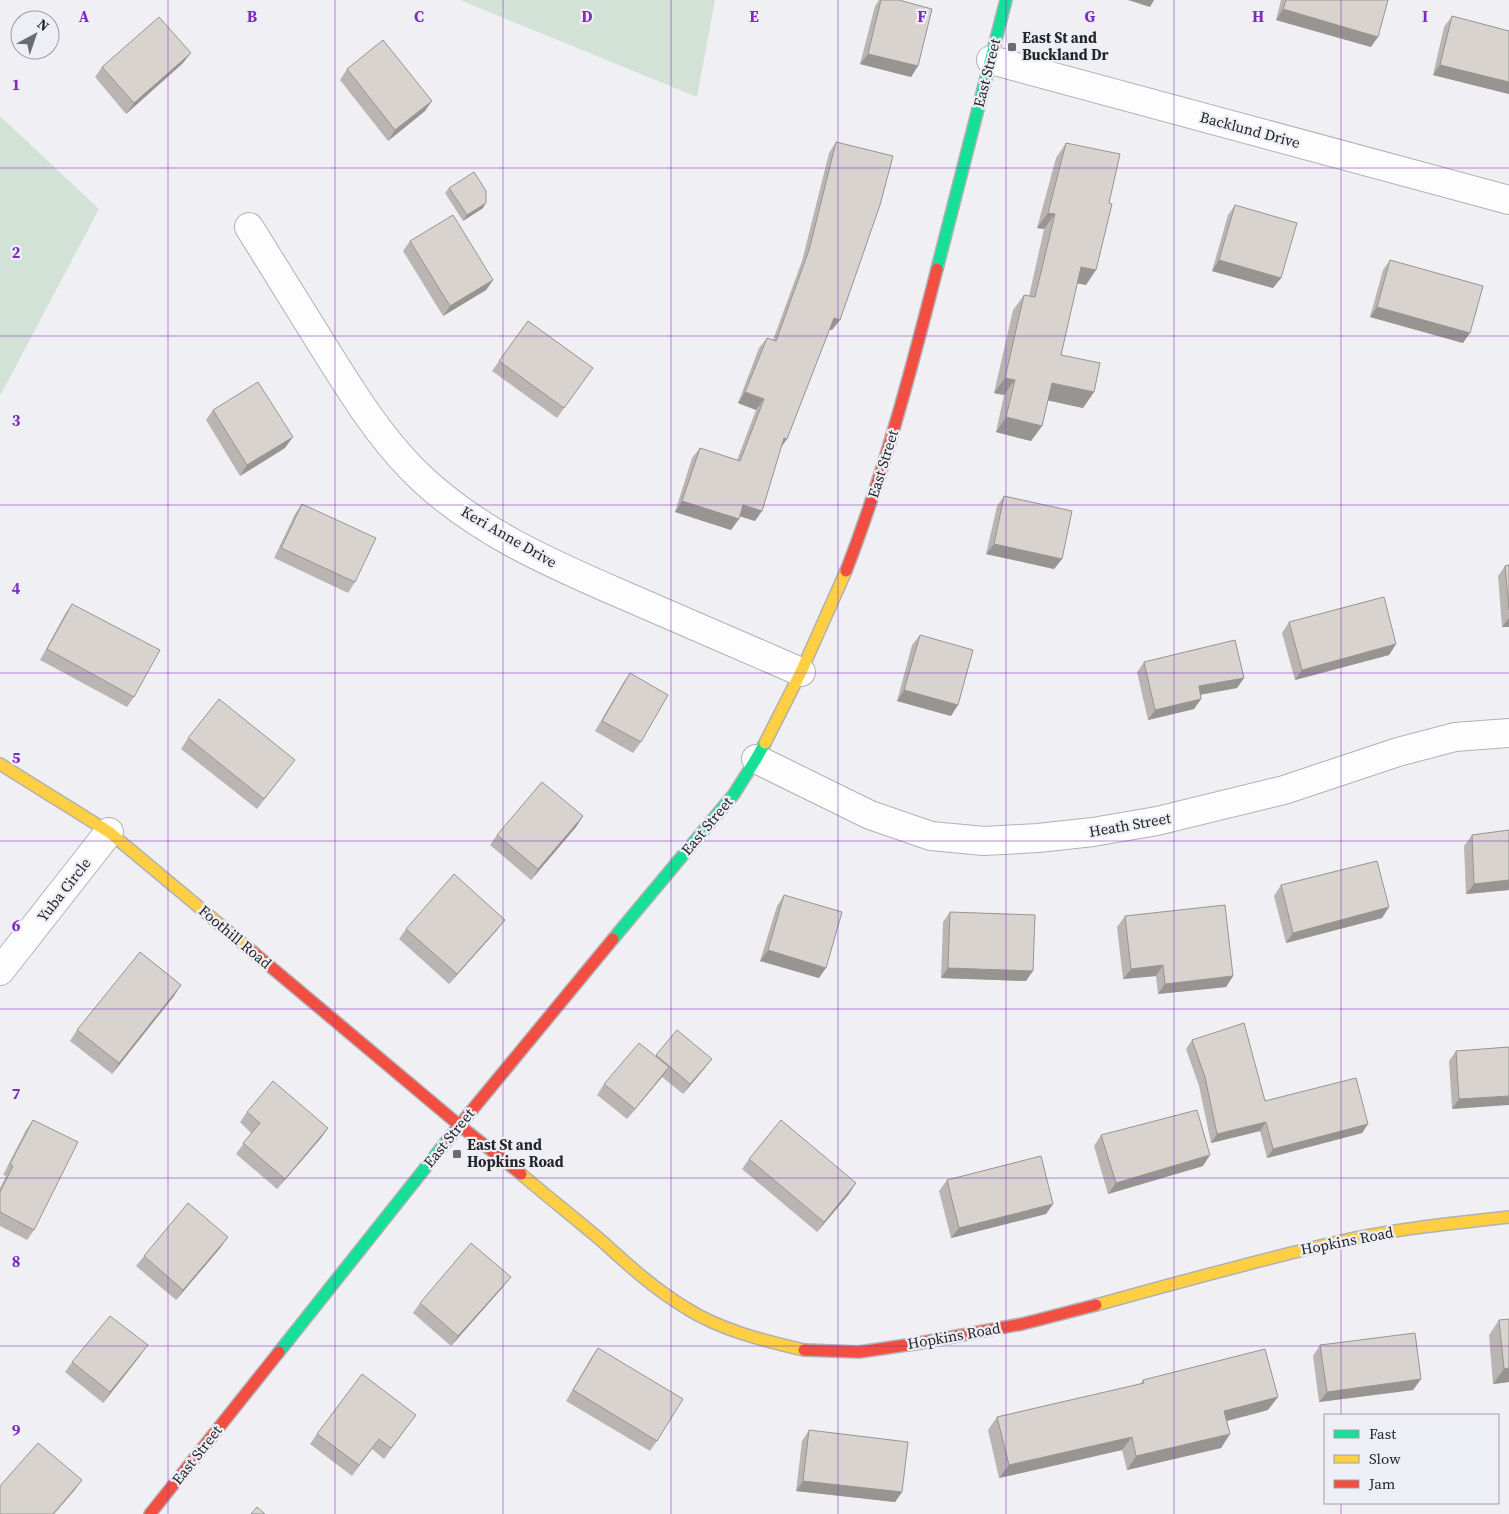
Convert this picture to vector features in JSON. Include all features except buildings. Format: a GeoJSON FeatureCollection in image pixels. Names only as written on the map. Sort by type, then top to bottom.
{"type":"FeatureCollection","features":[{"type":"Feature","properties":{"kind":"street","name":"East Street"},"geometry":{"type":"LineString","coordinates":[[150,1514],[459,1125],[734,794],[756,759],[801,672],[845,573],[887,454],[921,331],[1006,0]]}},
{"type":"Feature","properties":{"kind":"street","name":"Backlund Drive"},"geometry":{"type":"LineString","coordinates":[[991,60],[1509,200]]}},
{"type":"Feature","properties":{"kind":"street","name":"Keri Anne Drive"},"geometry":{"type":"LineString","coordinates":[[250,227],[351,391],[379,432],[412,469],[449,502],[491,530],[533,554],[579,576],[801,672]]}},
{"type":"Feature","properties":{"kind":"street","name":"Heath Street"},"geometry":{"type":"LineString","coordinates":[[756,759],[870,815],[931,836],[984,841],[1093,832],[1157,821],[1284,790],[1398,752],[1455,738],[1509,733]]}},
{"type":"Feature","properties":{"kind":"street","name":"Foothill Road"},"geometry":{"type":"LineString","coordinates":[[0,764],[109,832],[459,1125]]}},
{"type":"Feature","properties":{"kind":"street","name":"Yuba Circle"},"geometry":{"type":"LineString","coordinates":[[0,971],[109,832]]}},
{"type":"Feature","properties":{"kind":"street","name":"Hopkins Road"},"geometry":{"type":"LineString","coordinates":[[459,1125],[558,1204],[645,1280],[687,1309],[725,1327],[765,1341],[805,1350],[859,1352],[968,1334],[1128,1298],[1277,1256],[1352,1239],[1427,1226],[1509,1217]]}},
{"type":"Feature","properties":{"kind":"green space"},"geometry":{"type":"Polygon","coordinates":[[[460,0],[715,0],[697,97],[460,0]]]}},
{"type":"Feature","properties":{"kind":"green space"},"geometry":{"type":"Polygon","coordinates":[[[0,116],[99,209],[0,396],[0,116]]]}},
{"type":"Feature","properties":{"kind":"traffic: fast"},"geometry":{"type":"LineString","coordinates":[[937,269],[1006,0]]}},
{"type":"Feature","properties":{"kind":"traffic: fast"},"geometry":{"type":"LineString","coordinates":[[613,939],[734,794],[765,743]]}},
{"type":"Feature","properties":{"kind":"traffic: fast"},"geometry":{"type":"LineString","coordinates":[[279,1352],[449,1138]]}},
{"type":"Feature","properties":{"kind":"traffic: slow"},"geometry":{"type":"LineString","coordinates":[[765,743],[801,672],[846,571]]}},
{"type":"Feature","properties":{"kind":"traffic: slow"},"geometry":{"type":"LineString","coordinates":[[0,764],[109,832],[253,952]]}},
{"type":"Feature","properties":{"kind":"traffic: slow"},"geometry":{"type":"LineString","coordinates":[[521,1174],[643,1277],[686,1308],[728,1329],[758,1339],[804,1350]]}},
{"type":"Feature","properties":{"kind":"traffic: slow"},"geometry":{"type":"LineString","coordinates":[[1096,1305],[1254,1262],[1350,1239],[1410,1229],[1509,1217]]}},
{"type":"Feature","properties":{"kind":"traffic: jam"},"geometry":{"type":"LineString","coordinates":[[846,571],[885,459],[937,269]]}},
{"type":"Feature","properties":{"kind":"traffic: jam"},"geometry":{"type":"LineString","coordinates":[[449,1138],[613,939]]}},
{"type":"Feature","properties":{"kind":"traffic: jam"},"geometry":{"type":"LineString","coordinates":[[253,952],[459,1125],[521,1174]]}},
{"type":"Feature","properties":{"kind":"traffic: jam"},"geometry":{"type":"LineString","coordinates":[[804,1350],[859,1352],[914,1344],[1022,1324],[1096,1305]]}},
{"type":"Feature","properties":{"kind":"traffic: jam"},"geometry":{"type":"LineString","coordinates":[[150,1514],[279,1352]]}},
{"type":"Feature","properties":{"kind":"place","name":"East St and Buckland Dr"},"geometry":{"type":"Point","coordinates":[1012,47]}},
{"type":"Feature","properties":{"kind":"place","name":"East St and Hopkins Road"},"geometry":{"type":"Point","coordinates":[457,1154]}}]}
